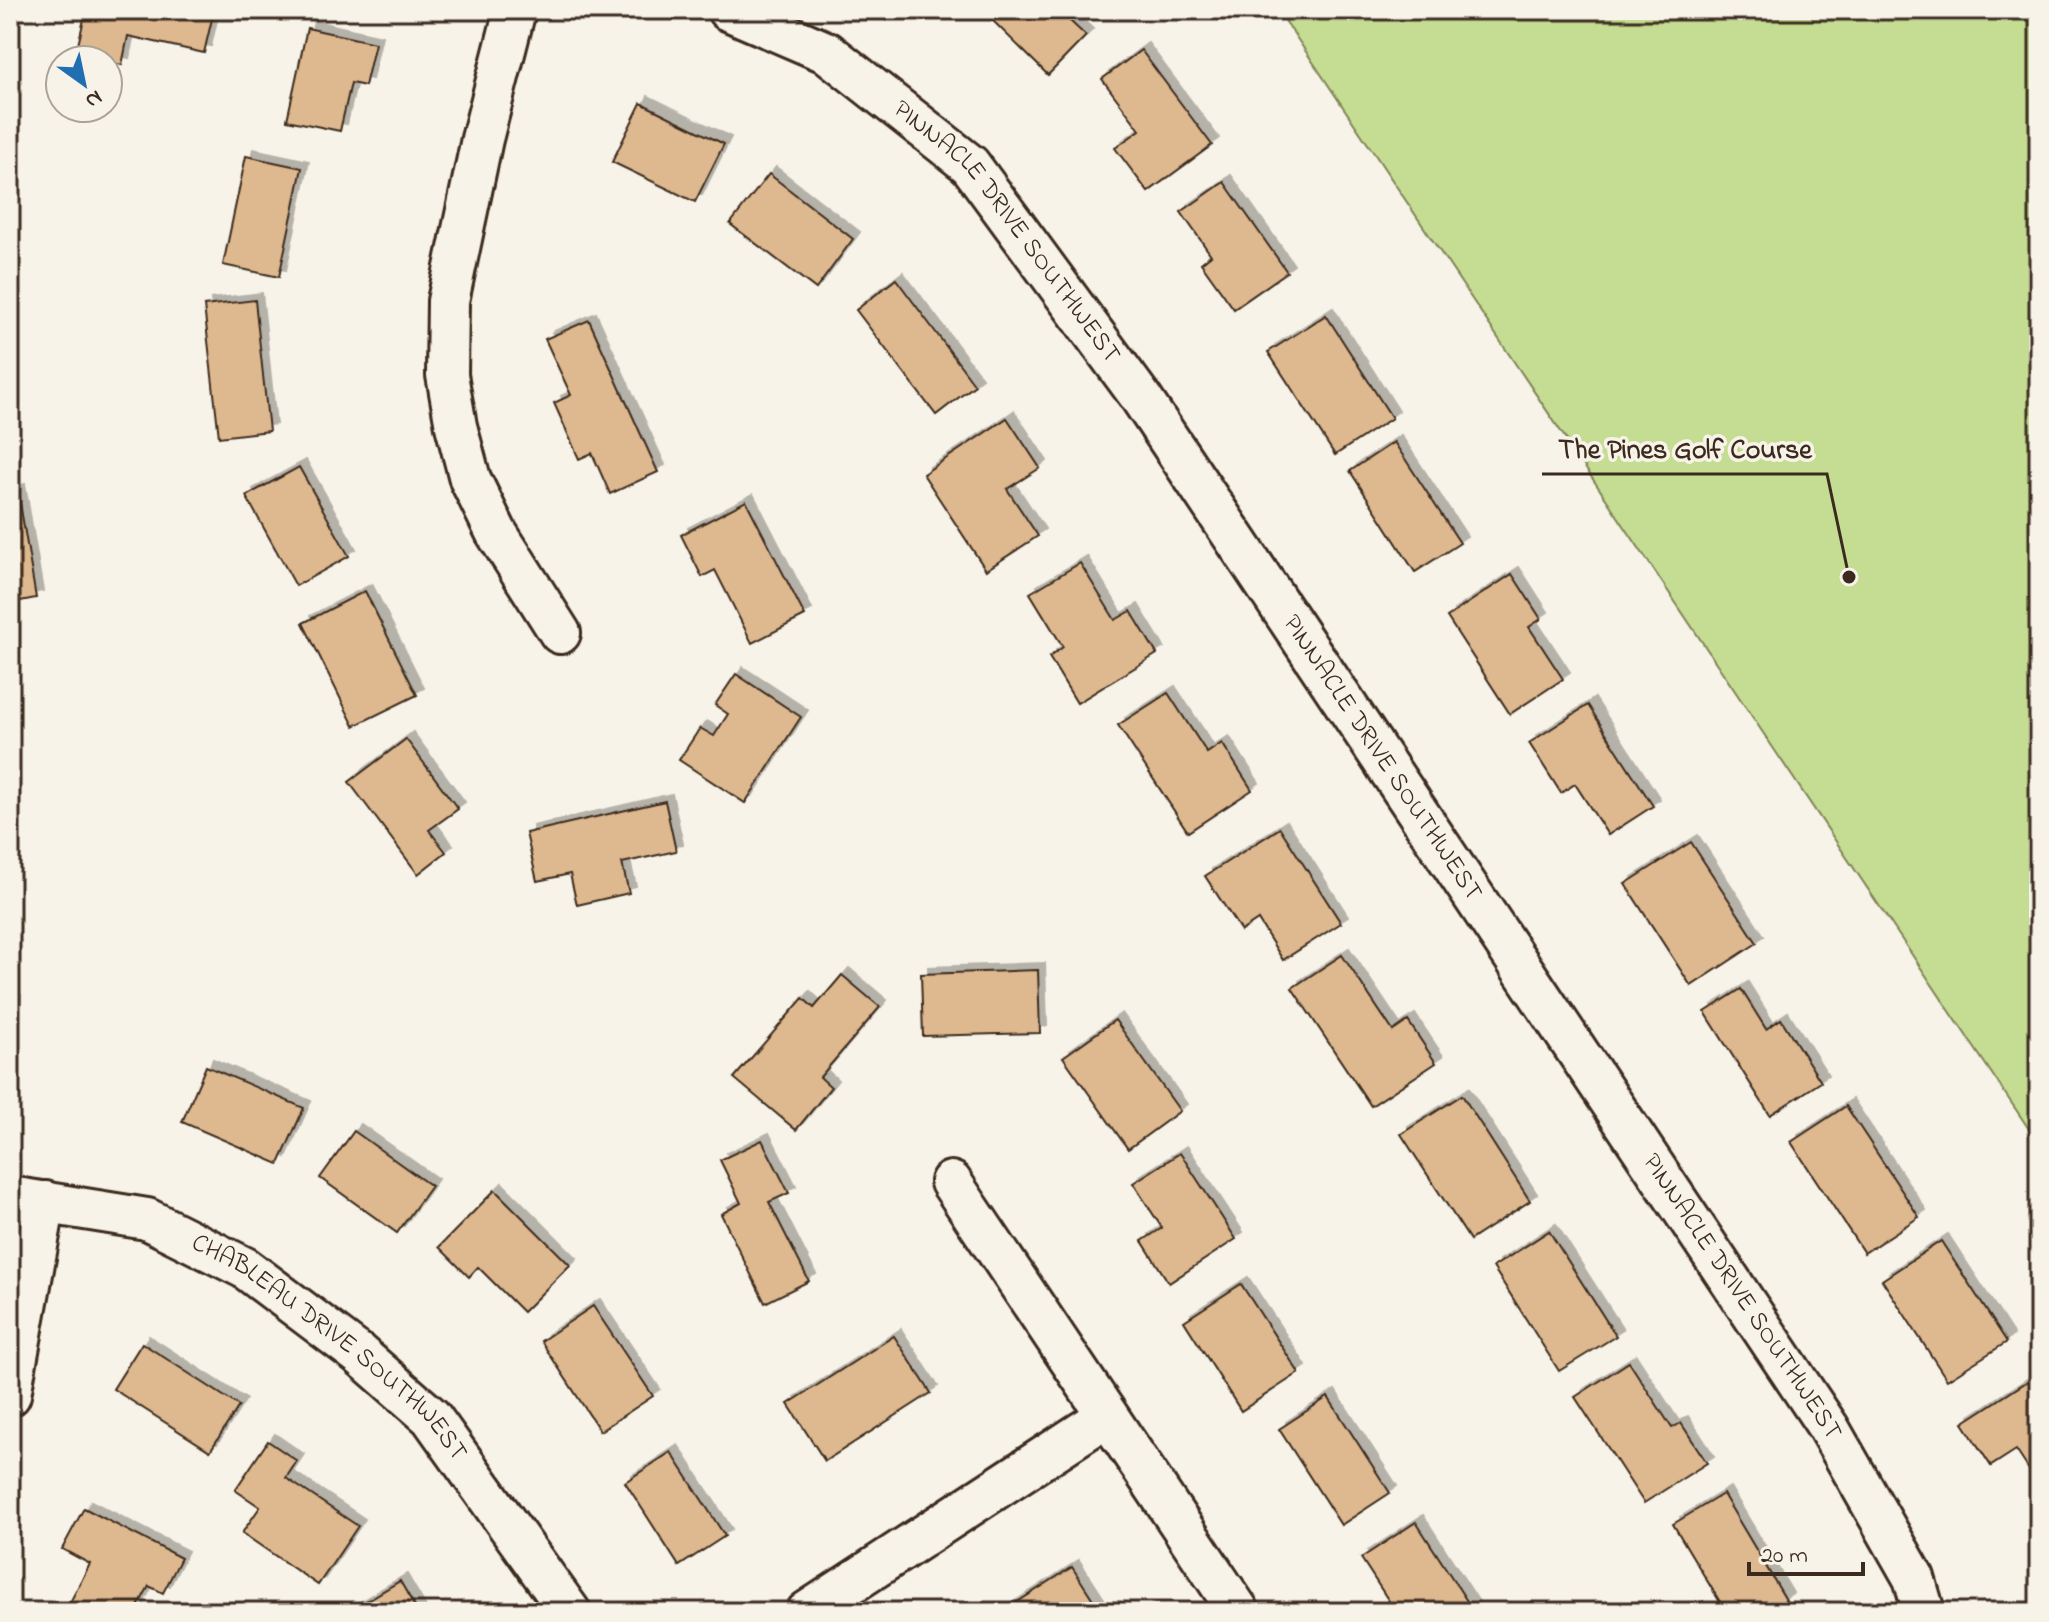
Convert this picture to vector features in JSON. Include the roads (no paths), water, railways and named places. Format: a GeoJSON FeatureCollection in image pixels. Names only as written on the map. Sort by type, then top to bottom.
{"type":"FeatureCollection","features":[{"type":"Feature","properties":{"kind":"street"},"geometry":{"type":"LineString","coordinates":[[515,10],[482,139],[448,301],[447,375],[470,479],[496,532],[560,633]]}},
{"type":"Feature","properties":{"kind":"street","name":"PINNACLE DRIVE SOUTHWEST"},"geometry":{"type":"LineString","coordinates":[[728,10],[828,53],[970,165],[1148,408],[1828,1427],[1914,1578],[1924,1612]]}},
{"type":"Feature","properties":{"kind":"street"},"geometry":{"type":"LineString","coordinates":[[951,1182],[1239,1612]]}},
{"type":"Feature","properties":{"kind":"street"},"geometry":{"type":"LineString","coordinates":[[10,1395],[28,1200]]}},
{"type":"Feature","properties":{"kind":"street","name":"CHABLEAU DRIVE SOUTHWEST"},"geometry":{"type":"LineString","coordinates":[[28,1200],[147,1219],[245,1268],[359,1354],[431,1417],[570,1612]]}},
{"type":"Feature","properties":{"kind":"street"},"geometry":{"type":"LineString","coordinates":[[807,1612],[1107,1416]]}},
{"type":"Feature","properties":{"kind":"place","name":"The Pines Golf Course"},"geometry":{"type":"Point","coordinates":[1849,577]}}]}
